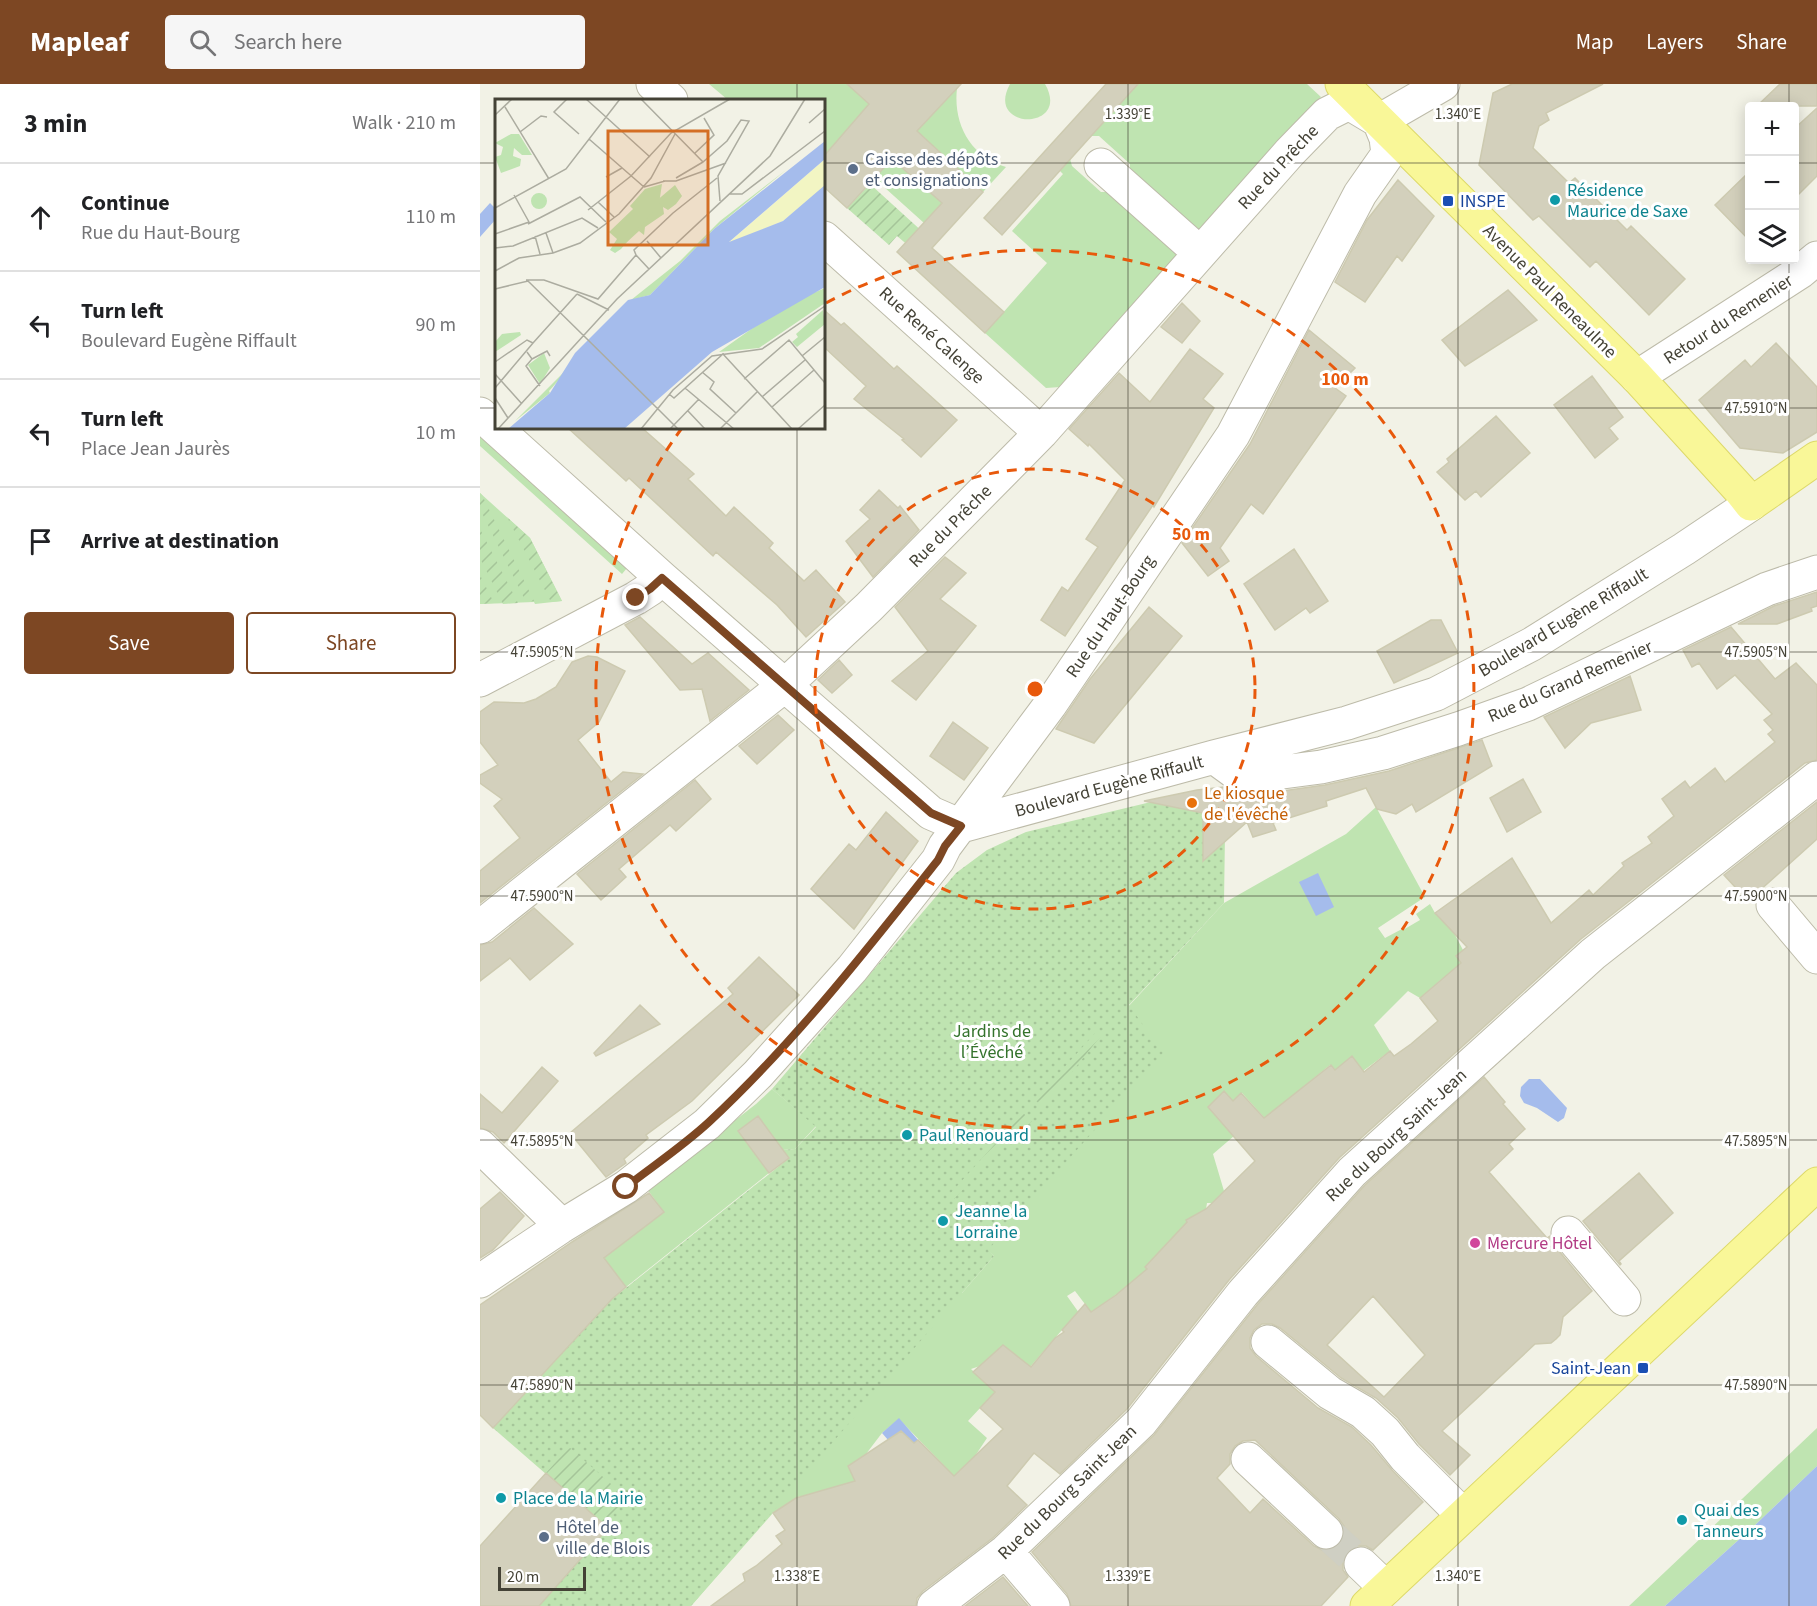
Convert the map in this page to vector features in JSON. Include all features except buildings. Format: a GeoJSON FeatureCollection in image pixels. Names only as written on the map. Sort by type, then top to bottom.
{"type":"FeatureCollection","features":[{"type":"Feature","properties":{"kind":"main road","name":"Avenue Paul Reneaulme"},"geometry":{"type":"LineString","coordinates":[[1342,84],[1637,377],[1751,504]]}},
{"type":"Feature","properties":{"kind":"main road","name":"Boulevard Eugène Riffault"},"geometry":{"type":"LineString","coordinates":[[1751,504],[1817,458]]}},
{"type":"Feature","properties":{"kind":"main road"},"geometry":{"type":"LineString","coordinates":[[1376,1597],[1817,1184]]}},
{"type":"Feature","properties":{"kind":"street"},"geometry":{"type":"LineString","coordinates":[[653,84],[670,99]]}},
{"type":"Feature","properties":{"kind":"street"},"geometry":{"type":"LineString","coordinates":[[1379,121],[1443,84]]}},
{"type":"Feature","properties":{"kind":"street","name":"Rue du Prêche"},"geometry":{"type":"LineString","coordinates":[[480,927],[784,686],[869,607],[1041,433],[1327,114],[1349,103],[1379,121]]}},
{"type":"Feature","properties":{"kind":"street","name":"Rue du Haut-Bourg"},"geometry":{"type":"LineString","coordinates":[[480,1281],[562,1226],[626,1187],[707,1124],[758,1074],[852,969],[938,860],[945,846],[1050,705],[1233,435],[1360,194],[1388,154],[1386,138],[1379,121]]}},
{"type":"Feature","properties":{"kind":"street"},"geometry":{"type":"LineString","coordinates":[[1101,165],[1200,253]]}},
{"type":"Feature","properties":{"kind":"street","name":"Rue René Calenge"},"geometry":{"type":"LineString","coordinates":[[825,239],[1041,433]]}},
{"type":"Feature","properties":{"kind":"street","name":"Retour du Remenier"},"geometry":{"type":"LineString","coordinates":[[1637,377],[1800,272],[1817,258]]}},
{"type":"Feature","properties":{"kind":"street"},"geometry":{"type":"LineString","coordinates":[[480,414],[495,428]]}},
{"type":"Feature","properties":{"kind":"street"},"geometry":{"type":"LineString","coordinates":[[497,429],[784,686],[931,813],[961,826],[965,858]]}},
{"type":"Feature","properties":{"kind":"street","name":"Boulevard Eugène Riffault"},"geometry":{"type":"LineString","coordinates":[[961,826],[1347,723],[1436,694],[1532,645],[1751,504]]}},
{"type":"Feature","properties":{"kind":"street","name":"Rue du Grand Remenier"},"geometry":{"type":"LineString","coordinates":[[1214,757],[1236,773],[1260,775],[1321,767],[1383,753],[1528,704],[1767,589],[1817,572]]}},
{"type":"Feature","properties":{"kind":"street"},"geometry":{"type":"LineString","coordinates":[[480,680],[636,598],[662,578]]}},
{"type":"Feature","properties":{"kind":"street","name":"Rue du Bourg Saint-Jean"},"geometry":{"type":"LineString","coordinates":[[934,1606],[1006,1551],[1140,1422],[1243,1293],[1352,1172],[1593,954],[1817,778]]}},
{"type":"Feature","properties":{"kind":"street"},"geometry":{"type":"LineString","coordinates":[[1773,905],[1817,957]]}},
{"type":"Feature","properties":{"kind":"street"},"geometry":{"type":"LineString","coordinates":[[480,1146],[562,1226]]}},
{"type":"Feature","properties":{"kind":"street"},"geometry":{"type":"LineString","coordinates":[[1568,1233],[1624,1299]]}},
{"type":"Feature","properties":{"kind":"street"},"geometry":{"type":"LineString","coordinates":[[1268,1342],[1330,1393],[1363,1412],[1385,1431],[1405,1457],[1463,1515]]}},
{"type":"Feature","properties":{"kind":"street"},"geometry":{"type":"LineString","coordinates":[[1248,1459],[1326,1532]]}},
{"type":"Feature","properties":{"kind":"street"},"geometry":{"type":"LineString","coordinates":[[1006,1551],[1053,1606]]}},
{"type":"Feature","properties":{"kind":"street"},"geometry":{"type":"LineString","coordinates":[[1361,1564],[1376,1597]]}},
{"type":"Feature","properties":{"kind":"green space"},"geometry":{"type":"Polygon","coordinates":[[[709,84],[887,84],[825,155],[825,99],[727,99],[709,84]]]}},
{"type":"Feature","properties":{"kind":"green space"},"geometry":{"type":"Polygon","coordinates":[[[1010,84],[1045,84],[1050,99],[1047,110],[1039,117],[1028,119],[1017,117],[1008,110],[1005,99],[1010,84]]]}},
{"type":"Feature","properties":{"kind":"green space"},"geometry":{"type":"Polygon","coordinates":[[[1138,84],[1307,84],[1321,97],[1198,234],[1130,173],[1130,164],[1099,136],[1091,136],[1138,84]]]}},
{"type":"Feature","properties":{"kind":"green space"},"geometry":{"type":"Polygon","coordinates":[[[957,88],[958,114],[966,137],[983,155],[1006,167],[983,192],[917,131],[957,88]]]}},
{"type":"Feature","properties":{"kind":"green space"},"geometry":{"type":"Polygon","coordinates":[[[892,159],[942,203],[924,223],[874,178],[892,159]]]}},
{"type":"Feature","properties":{"kind":"green space"},"geometry":{"type":"Polygon","coordinates":[[[1070,159],[1072,166],[1101,192],[1110,192],[1179,255],[1060,387],[1046,388],[985,333],[1047,263],[1012,231],[1063,174],[1060,171],[1070,159]]]}},
{"type":"Feature","properties":{"kind":"green space"},"geometry":{"type":"Polygon","coordinates":[[[870,184],[936,244],[923,258],[897,236],[889,245],[847,208],[870,184]]]}},
{"type":"Feature","properties":{"kind":"green space"},"geometry":{"type":"Polygon","coordinates":[[[480,435],[627,568],[622,574],[480,446],[480,435]]]}},
{"type":"Feature","properties":{"kind":"green space"},"geometry":{"type":"Polygon","coordinates":[[[480,493],[530,538],[562,601],[535,604],[534,602],[480,604],[480,493]]]}},
{"type":"Feature","properties":{"kind":"green space"},"geometry":{"type":"Polygon","coordinates":[[[480,493],[534,601],[526,602],[480,509],[480,493]]]}},
{"type":"Feature","properties":{"kind":"green space"},"geometry":{"type":"Polygon","coordinates":[[[507,517],[530,538],[562,601],[551,602],[507,517]]]}},
{"type":"Feature","properties":{"kind":"green space"},"geometry":{"type":"Polygon","coordinates":[[[480,529],[518,603],[503,604],[480,558],[480,529]]]}},
{"type":"Feature","properties":{"kind":"green space"},"geometry":{"type":"Polygon","coordinates":[[[480,575],[494,603],[480,604],[480,575]]]}},
{"type":"Feature","properties":{"kind":"green space","name":"Jardins de l’Évêché"},"geometry":{"type":"Polygon","coordinates":[[[1205,789],[1225,833],[1224,903],[1129,1005],[1163,1053],[988,1250],[994,1256],[691,1606],[539,1606],[608,1528],[493,1428],[612,1299],[788,1159],[782,1150],[795,1149],[816,1127],[772,1089],[956,873],[987,850],[1026,832],[1205,789]]]}},
{"type":"Feature","properties":{"kind":"green space"},"geometry":{"type":"Polygon","coordinates":[[[1376,807],[1425,897],[1378,928],[1385,938],[1420,920],[1416,914],[1430,904],[1435,913],[1454,933],[1463,950],[1456,956],[1462,965],[1448,985],[1443,978],[1420,998],[1408,991],[1374,1025],[1390,1051],[1363,1071],[1352,1057],[1336,1070],[1330,1065],[1292,1096],[1313,1116],[1298,1127],[1294,1123],[1280,1135],[1242,1093],[1235,1100],[1241,1108],[1234,1113],[1225,1103],[1227,1102],[1225,1099],[1229,1096],[1224,1092],[1209,1107],[1234,1136],[1213,1154],[1224,1191],[1212,1203],[1207,1203],[1206,1209],[1187,1220],[1175,1235],[1179,1238],[1148,1269],[1091,1312],[1075,1291],[1067,1296],[1082,1317],[1062,1330],[1030,1367],[1024,1366],[1025,1363],[1003,1345],[980,1366],[971,1369],[995,1392],[968,1421],[987,1438],[975,1456],[954,1476],[899,1419],[882,1433],[866,1454],[849,1466],[857,1484],[842,1495],[849,1512],[825,1520],[816,1493],[802,1501],[800,1496],[773,1513],[691,1606],[665,1606],[953,1286],[962,1293],[994,1256],[987,1250],[1000,1236],[991,1228],[1005,1218],[1007,1208],[1005,1201],[997,1197],[987,1199],[975,1215],[932,1183],[1009,1100],[1032,1121],[1044,1107],[1021,1087],[1083,1019],[1102,1035],[1224,903],[1346,834],[1376,807]],[[1075,1087],[1071,1093],[1085,1098],[1092,1110],[1097,1106],[1089,1093],[1075,1087]],[[1019,1148],[1014,1153],[1017,1160],[1024,1168],[1034,1173],[1038,1168],[1025,1161],[1019,1148]]]}},
{"type":"Feature","properties":{"kind":"green space"},"geometry":{"type":"Polygon","coordinates":[[[1097,1031],[1102,1035],[1044,1108],[1035,1100],[1097,1031]]]}},
{"type":"Feature","properties":{"kind":"green space"},"geometry":{"type":"Polygon","coordinates":[[[772,1089],[816,1126],[795,1149],[782,1150],[758,1116],[738,1131],[769,1173],[626,1287],[604,1258],[664,1212],[647,1189],[772,1089]]]}},
{"type":"Feature","properties":{"kind":"green space"},"geometry":{"type":"Polygon","coordinates":[[[1023,1113],[1032,1121],[988,1162],[954,1199],[949,1195],[1023,1113]]]}},
{"type":"Feature","properties":{"kind":"green space"},"geometry":{"type":"Polygon","coordinates":[[[1817,1428],[1817,1466],[1753,1527],[1665,1606],[1629,1606],[1817,1428]]]}},
{"type":"Feature","properties":{"kind":"green space"},"geometry":{"type":"Polygon","coordinates":[[[569,1447],[627,1498],[604,1524],[546,1473],[569,1447]]]}},
{"type":"Feature","properties":{"kind":"water"},"geometry":{"type":"Polygon","coordinates":[[[490,203],[495,208],[495,220],[480,237],[480,214],[490,203]]]}},
{"type":"Feature","properties":{"kind":"water"},"geometry":{"type":"Polygon","coordinates":[[[1318,873],[1334,907],[1316,916],[1299,882],[1318,873]]]}},
{"type":"Feature","properties":{"kind":"water"},"geometry":{"type":"Polygon","coordinates":[[[1529,1079],[1540,1079],[1567,1108],[1564,1118],[1558,1122],[1537,1108],[1524,1103],[1520,1096],[1521,1087],[1529,1079]]]}},
{"type":"Feature","properties":{"kind":"water"},"geometry":{"type":"Polygon","coordinates":[[[899,1418],[918,1440],[901,1455],[882,1433],[899,1418]]]}},
{"type":"Feature","properties":{"kind":"water"},"geometry":{"type":"Polygon","coordinates":[[[1817,1466],[1817,1606],[1665,1606],[1753,1527],[1817,1466]]]}},
{"type":"Feature","properties":{"kind":"tunnel"},"geometry":{"type":"LineString","coordinates":[[1326,1532],[1361,1564]]}},
{"type":"Feature","properties":{"kind":"place","name":"Caisse des dépôts et consignations"},"geometry":{"type":"Point","coordinates":[853,169]}},
{"type":"Feature","properties":{"kind":"place","name":"Résidence Maurice de Saxe"},"geometry":{"type":"Point","coordinates":[1555,200]}},
{"type":"Feature","properties":{"kind":"place","name":"INSPE"},"geometry":{"type":"Point","coordinates":[1448,201]}},
{"type":"Feature","properties":{"kind":"place","name":"Le kiosque de l'évêché"},"geometry":{"type":"Point","coordinates":[1192,803]}},
{"type":"Feature","properties":{"kind":"place","name":"Paul Renouard"},"geometry":{"type":"Point","coordinates":[907,1135]}},
{"type":"Feature","properties":{"kind":"place","name":"Jeanne la Lorraine"},"geometry":{"type":"Point","coordinates":[943,1221]}},
{"type":"Feature","properties":{"kind":"place","name":"Mercure Hôtel"},"geometry":{"type":"Point","coordinates":[1475,1243]}},
{"type":"Feature","properties":{"kind":"place","name":"Saint-Jean"},"geometry":{"type":"Point","coordinates":[1643,1368]}},
{"type":"Feature","properties":{"kind":"place","name":"Place de la Mairie"},"geometry":{"type":"Point","coordinates":[501,1498]}},
{"type":"Feature","properties":{"kind":"place","name":"Quai des Tanneurs"},"geometry":{"type":"Point","coordinates":[1682,1520]}},
{"type":"Feature","properties":{"kind":"place","name":"Hôtel de ville de Blois"},"geometry":{"type":"Point","coordinates":[544,1537]}},
{"type":"Feature","properties":{"kind":"route"},"geometry":{"type":"LineString","coordinates":[[626,1187],[707,1124],[758,1074],[852,969],[938,860],[945,846],[961,826],[931,813],[662,578],[636,598]]}}]}
